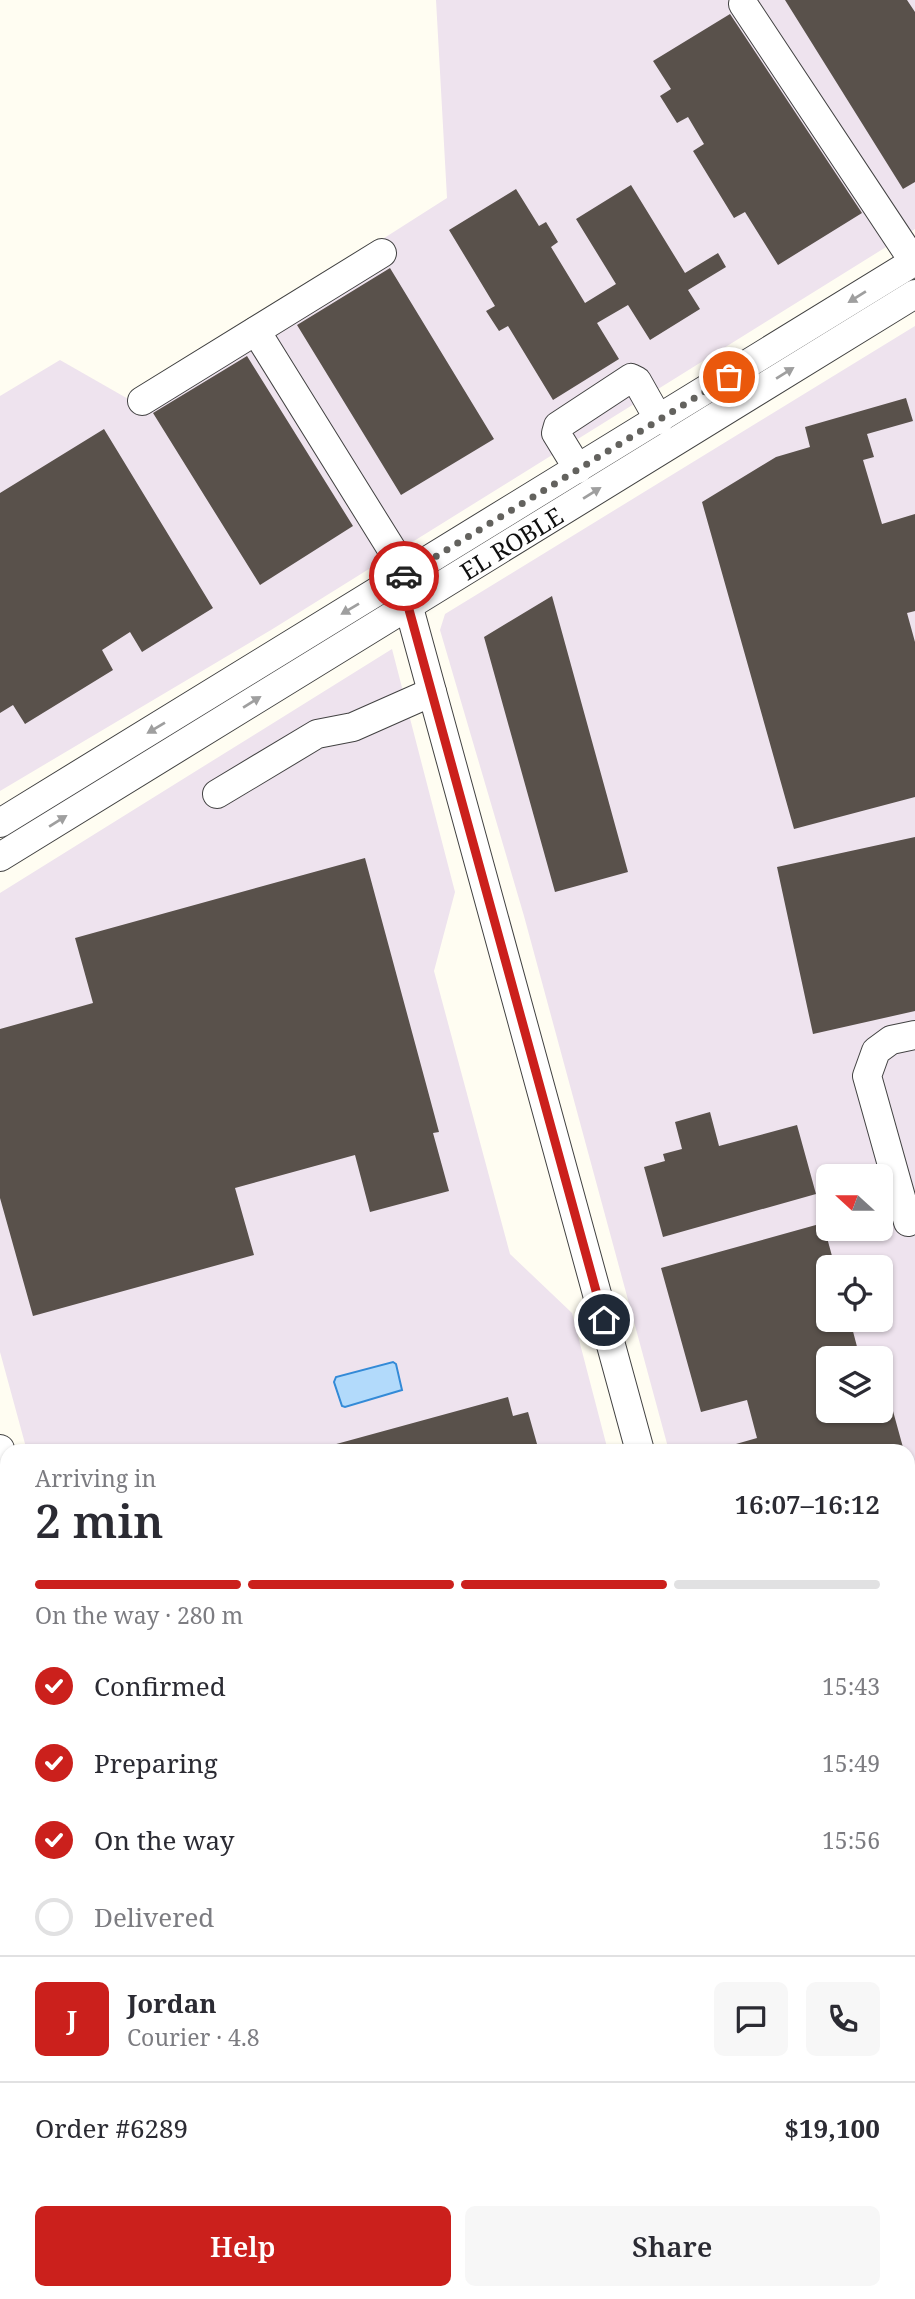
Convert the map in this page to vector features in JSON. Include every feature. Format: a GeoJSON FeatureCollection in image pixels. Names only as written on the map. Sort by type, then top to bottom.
{"type":"FeatureCollection","features":[{"type":"Feature","properties":{"kind":"street"},"geometry":{"type":"LineString","coordinates":[[743,4],[915,262]]}},
{"type":"Feature","properties":{"kind":"street"},"geometry":{"type":"LineString","coordinates":[[142,401],[382,253]]}},
{"type":"Feature","properties":{"kind":"street","name":"EL ROBLE"},"geometry":{"type":"LineString","coordinates":[[0,823],[915,262]]}},
{"type":"Feature","properties":{"kind":"street","name":"EL ROBLE"},"geometry":{"type":"LineString","coordinates":[[0,857],[915,294]]}},
{"type":"Feature","properties":{"kind":"street"},"geometry":{"type":"LineString","coordinates":[[256,331],[389,542],[638,1444]]}},
{"type":"Feature","properties":{"kind":"street"},"geometry":{"type":"LineString","coordinates":[[578,468],[556,433],[558,426],[631,378],[637,381],[659,419]]}},
{"type":"Feature","properties":{"kind":"street"},"geometry":{"type":"LineString","coordinates":[[217,794],[317,734],[353,727],[432,692]]}},
{"type":"Feature","properties":{"kind":"street"},"geometry":{"type":"LineString","coordinates":[[908,1222],[867,1076],[876,1051],[891,1040],[915,1035]]}},
{"type":"Feature","properties":{"kind":"shaded area"},"geometry":{"type":"Polygon","coordinates":[[[436,0],[915,0],[915,229],[271,630],[0,791],[0,396],[60,360],[130,400],[447,198],[436,0]]]}},
{"type":"Feature","properties":{"kind":"shaded area"},"geometry":{"type":"Polygon","coordinates":[[[915,326],[915,1444],[667,1444],[524,916],[440,630],[445,614],[915,326]]]}},
{"type":"Feature","properties":{"kind":"shaded area"},"geometry":{"type":"Polygon","coordinates":[[[392,649],[455,892],[434,971],[510,1254],[572,1313],[606,1444],[25,1444],[0,1352],[0,893],[392,649]]]}},
{"type":"Feature","properties":{"kind":"water"},"geometry":{"type":"Polygon","coordinates":[[[393,1362],[396,1364],[402,1390],[342,1406],[334,1382],[336,1377],[393,1362]]]}},
{"type":"Feature","properties":{"kind":"building"},"geometry":{"type":"Polygon","coordinates":[[[785,0],[907,0],[915,12],[915,182],[903,189],[785,0]]]}},
{"type":"Feature","properties":{"kind":"building"},"geometry":{"type":"Polygon","coordinates":[[[730,14],[862,213],[778,265],[745,212],[734,218],[693,151],[704,144],[688,117],[677,123],[660,96],[671,89],[653,61],[730,14]]]}},
{"type":"Feature","properties":{"kind":"building"},"geometry":{"type":"Polygon","coordinates":[[[631,185],[685,273],[718,253],[726,267],[688,290],[700,309],[650,340],[628,305],[597,323],[619,359],[553,400],[508,326],[499,331],[486,311],[495,306],[449,230],[516,189],[539,226],[546,222],[558,242],[551,247],[585,303],[616,284],[576,219],[631,185]]]}},
{"type":"Feature","properties":{"kind":"building"},"geometry":{"type":"Polygon","coordinates":[[[390,268],[494,439],[401,495],[297,325],[390,268]]]}},
{"type":"Feature","properties":{"kind":"building"},"geometry":{"type":"Polygon","coordinates":[[[247,356],[353,526],[260,585],[153,413],[247,356]]]}},
{"type":"Feature","properties":{"kind":"building"},"geometry":{"type":"Polygon","coordinates":[[[906,398],[913,421],[867,434],[874,457],[863,460],[882,524],[915,514],[915,611],[907,613],[915,642],[915,797],[794,829],[702,502],[776,457],[810,447],[805,427],[906,398]]]}},
{"type":"Feature","properties":{"kind":"building"},"geometry":{"type":"Polygon","coordinates":[[[104,429],[213,608],[142,652],[130,632],[102,650],[113,670],[25,724],[13,705],[0,713],[0,493],[104,429]]]}},
{"type":"Feature","properties":{"kind":"building"},"geometry":{"type":"Polygon","coordinates":[[[552,596],[628,872],[555,892],[484,637],[552,596]]]}},
{"type":"Feature","properties":{"kind":"building"},"geometry":{"type":"Polygon","coordinates":[[[915,837],[915,1011],[813,1034],[777,867],[915,837]]]}},
{"type":"Feature","properties":{"kind":"building"},"geometry":{"type":"Polygon","coordinates":[[[365,858],[439,1132],[433,1133],[449,1191],[370,1212],[355,1155],[235,1188],[254,1255],[33,1316],[0,1198],[0,1029],[93,1003],[75,938],[365,858]]]}},
{"type":"Feature","properties":{"kind":"building"},"geometry":{"type":"Polygon","coordinates":[[[710,1112],[719,1146],[797,1125],[816,1194],[663,1237],[644,1167],[665,1161],[663,1154],[682,1149],[675,1122],[710,1112]]]}},
{"type":"Feature","properties":{"kind":"building"},"geometry":{"type":"Polygon","coordinates":[[[816,1225],[816,1241],[828,1241],[832,1255],[816,1255],[816,1332],[853,1332],[857,1346],[816,1346],[816,1423],[893,1423],[893,1411],[902,1444],[736,1444],[757,1438],[747,1400],[701,1412],[661,1268],[816,1225]]]}},
{"type":"Feature","properties":{"kind":"building"},"geometry":{"type":"Polygon","coordinates":[[[508,1397],[513,1416],[528,1412],[537,1444],[336,1444],[508,1397]]]}},
{"type":"Feature","properties":{"kind":"way so far"},"geometry":{"type":"LineString","coordinates":[[404,576],[729,377]]}},
{"type":"Feature","properties":{"kind":"route"},"geometry":{"type":"LineString","coordinates":[[404,576],[401,578],[408,606],[604,1320]]}}]}
